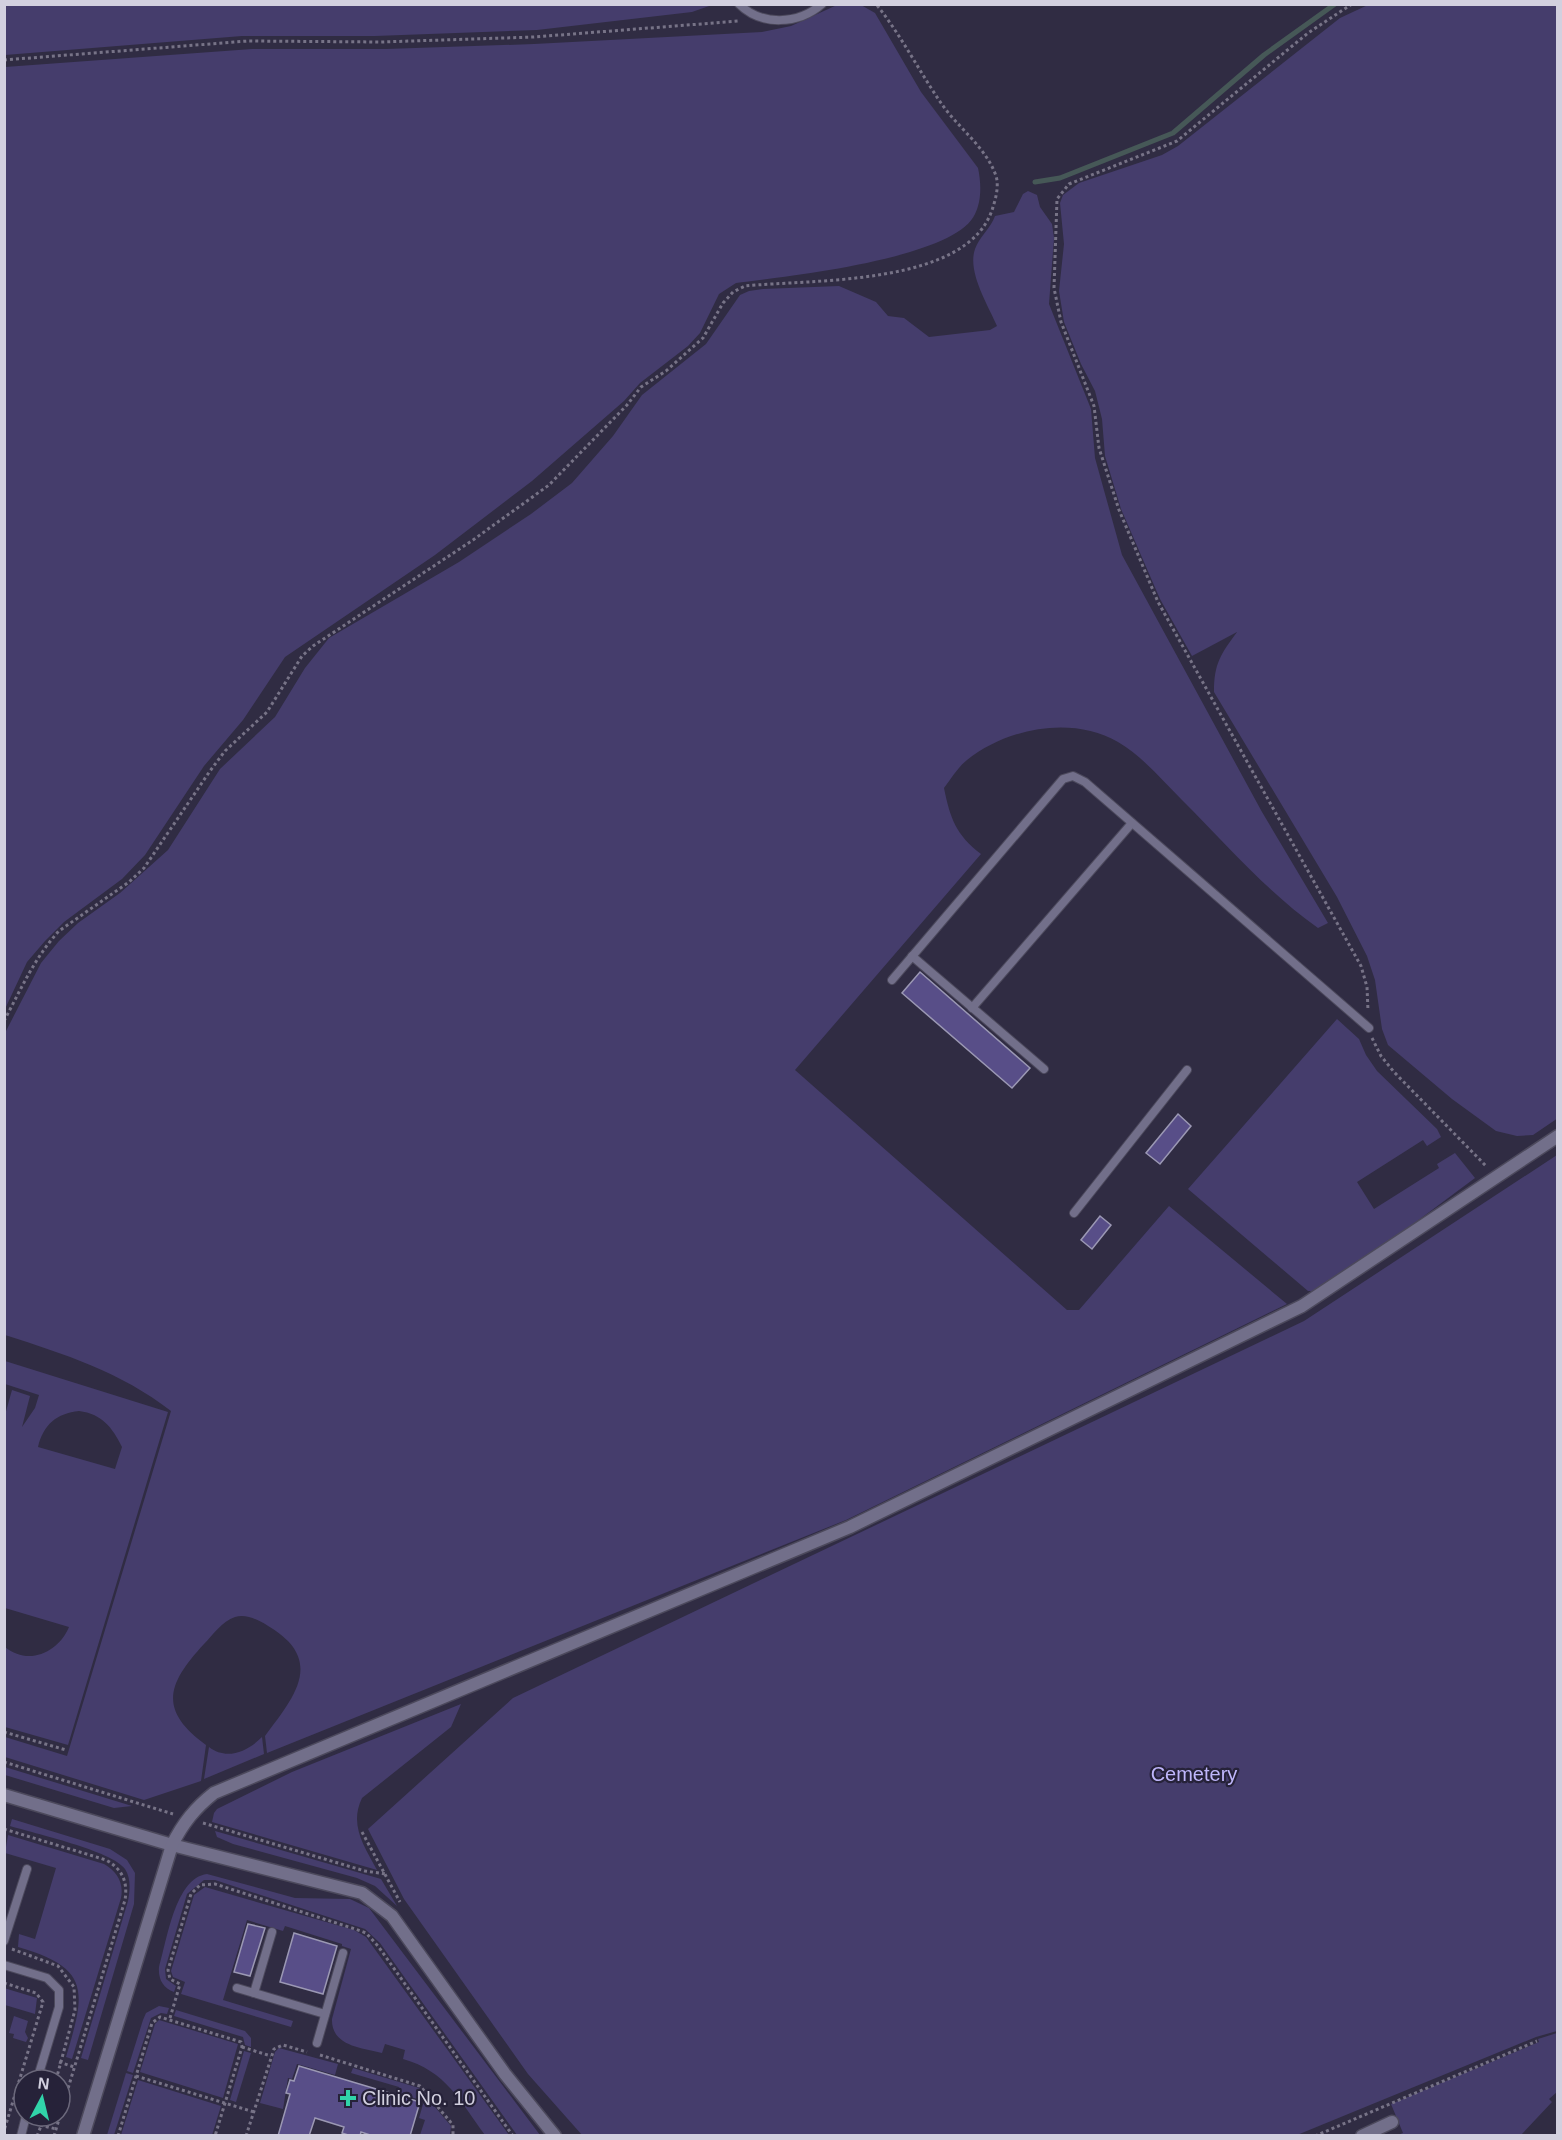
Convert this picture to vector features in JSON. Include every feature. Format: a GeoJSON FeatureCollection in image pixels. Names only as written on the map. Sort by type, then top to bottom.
{"type":"FeatureCollection","features":[{"type":"Feature","properties":{"kind":"street"},"geometry":{"type":"LineString","coordinates":[[83,2136],[172,1845],[183,1823],[198,1805],[213,1793],[240,1779],[850,1527],[1302,1306],[1557,1136]]}},
{"type":"Feature","properties":{"kind":"street"},"geometry":{"type":"LineString","coordinates":[[4,1795],[172,1845],[344,1886],[376,1902],[392,1917],[511,2082],[555,2136]]}},
{"type":"Feature","properties":{"kind":"street"},"geometry":{"type":"LineString","coordinates":[[1362,2136],[1392,2122]]}},
{"type":"Feature","properties":{"kind":"lane"},"geometry":{"type":"LineString","coordinates":[[739,4],[759,19],[774,21],[791,18],[822,4]]}},
{"type":"Feature","properties":{"kind":"lane"},"geometry":{"type":"LineString","coordinates":[[892,980],[1063,779],[1074,776],[1082,780],[1132,822],[1369,1028]]}},
{"type":"Feature","properties":{"kind":"lane"},"geometry":{"type":"LineString","coordinates":[[972,1008],[1132,822]]}},
{"type":"Feature","properties":{"kind":"lane"},"geometry":{"type":"LineString","coordinates":[[912,956],[1044,1069]]}},
{"type":"Feature","properties":{"kind":"lane"},"geometry":{"type":"LineString","coordinates":[[1074,1213],[1187,1070]]}},
{"type":"Feature","properties":{"kind":"lane"},"geometry":{"type":"LineString","coordinates":[[4,1941],[27,1869]]}},
{"type":"Feature","properties":{"kind":"lane"},"geometry":{"type":"LineString","coordinates":[[254,1993],[272,1932]]}},
{"type":"Feature","properties":{"kind":"lane"},"geometry":{"type":"LineString","coordinates":[[317,2043],[343,1953]]}},
{"type":"Feature","properties":{"kind":"lane"},"geometry":{"type":"LineString","coordinates":[[4,1965],[47,1978],[59,1990],[59,2007],[41,2068]]}},
{"type":"Feature","properties":{"kind":"lane"},"geometry":{"type":"LineString","coordinates":[[237,1988],[325,2014]]}},
{"type":"Feature","properties":{"kind":"path"},"geometry":{"type":"LineString","coordinates":[[4,1021],[36,960],[50,940],[59,931],[129,882],[144,868],[225,751],[267,712],[302,656],[323,639],[473,540],[549,485],[627,405],[641,387],[666,370],[703,338],[723,303],[733,292],[745,286],[879,276],[934,260],[958,250],[974,237],[991,215],[997,178],[988,159],[948,114],[890,21],[876,4]]}},
{"type":"Feature","properties":{"kind":"path"},"geometry":{"type":"LineString","coordinates":[[1352,4],[1308,33],[1177,141],[1069,184],[1056,199],[1054,288],[1061,322],[1094,406],[1099,447],[1119,510],[1158,602],[1361,966],[1367,987],[1369,1028],[1381,1056],[1496,1177]]}},
{"type":"Feature","properties":{"kind":"path"},"geometry":{"type":"LineString","coordinates":[[4,60],[248,41],[381,42],[534,37],[759,19]]}},
{"type":"Feature","properties":{"kind":"path"},"geometry":{"type":"LineString","coordinates":[[4,1732],[66,1750]]}},
{"type":"Feature","properties":{"kind":"path"},"geometry":{"type":"LineString","coordinates":[[4,1762],[138,1803]]}},
{"type":"Feature","properties":{"kind":"path"},"geometry":{"type":"LineString","coordinates":[[214,1827],[386,1874]]}},
{"type":"Feature","properties":{"kind":"path"},"geometry":{"type":"LineString","coordinates":[[4,1829],[106,1860],[119,1869],[124,1877],[125,1900],[72,2074]]}},
{"type":"Feature","properties":{"kind":"path"},"geometry":{"type":"LineString","coordinates":[[4,1983],[36,1993],[43,2002],[4,2131]]}},
{"type":"Feature","properties":{"kind":"path"},"geometry":{"type":"LineString","coordinates":[[170,2018],[178,1993]]}},
{"type":"Feature","properties":{"kind":"path"},"geometry":{"type":"LineString","coordinates":[[118,2136],[154,2020],[160,2017],[170,2018],[236,2038],[242,2048],[271,2056]]}},
{"type":"Feature","properties":{"kind":"path"},"geometry":{"type":"LineString","coordinates":[[1315,2136],[1386,2106],[1388,2102],[1536,2041]]}},
{"type":"Feature","properties":{"kind":"path"},"geometry":{"type":"LineString","coordinates":[[246,2136],[271,2056],[275,2047],[283,2045],[420,2086],[453,2125],[453,2136]]}},
{"type":"Feature","properties":{"kind":"path"},"geometry":{"type":"LineString","coordinates":[[215,2136],[242,2048]]}},
{"type":"Feature","properties":{"kind":"path"},"geometry":{"type":"LineString","coordinates":[[59,2062],[74,2067]]}},
{"type":"Feature","properties":{"kind":"path"},"geometry":{"type":"LineString","coordinates":[[136,2076],[254,2112]]}},
{"type":"Feature","properties":{"kind":"path"},"geometry":{"type":"LineString","coordinates":[[52,2128],[56,2129],[54,2136]]}},
{"type":"Feature","properties":{"kind":"green space"},"geometry":{"type":"Polygon","coordinates":[[[1370,4],[1557,5],[1558,1118],[1533,1135],[1517,1136],[1496,1131],[1452,1099],[1388,1045],[1382,1029],[1375,980],[1367,956],[1337,897],[1214,692],[1215,673],[1220,659],[1237,632],[1192,656],[1160,599],[1121,509],[1105,456],[1102,419],[1095,391],[1064,322],[1059,291],[1064,244],[1060,203],[1063,195],[1079,183],[1162,155],[1178,146],[1340,18],[1370,4]]]}},
{"type":"Feature","properties":{"kind":"green space"},"geometry":{"type":"Polygon","coordinates":[[[4,5],[712,5],[692,12],[537,30],[375,36],[242,36],[5,55],[4,5]]]}},
{"type":"Feature","properties":{"kind":"green space"},"geometry":{"type":"Polygon","coordinates":[[[837,5],[861,5],[875,13],[921,92],[978,168],[980,191],[975,214],[961,230],[936,243],[903,254],[827,270],[736,283],[719,294],[700,333],[688,346],[640,383],[624,401],[532,481],[435,555],[285,657],[243,720],[204,766],[145,855],[122,879],[64,922],[45,941],[27,962],[5,1009],[5,67],[252,49],[386,49],[762,32],[791,26],[837,5]]]}},
{"type":"Feature","properties":{"kind":"green space"},"geometry":{"type":"Polygon","coordinates":[[[1028,191],[1037,195],[1040,207],[1052,224],[1054,238],[1049,304],[1091,409],[1095,458],[1122,555],[1262,812],[1328,923],[1318,928],[1281,899],[1152,769],[1118,742],[1081,729],[1061,727],[1020,733],[983,749],[967,760],[944,788],[955,825],[972,847],[981,854],[795,1070],[1067,1310],[1079,1310],[1169,1206],[1287,1304],[846,1520],[267,1753],[265,1736],[285,1708],[299,1681],[300,1668],[297,1655],[289,1642],[260,1621],[245,1616],[230,1619],[191,1658],[176,1684],[173,1696],[180,1720],[206,1745],[201,1781],[144,1800],[5,1757],[5,1737],[67,1756],[171,1411],[152,1397],[112,1375],[70,1357],[5,1335],[5,1033],[41,963],[78,923],[120,893],[168,850],[220,769],[275,717],[305,668],[329,638],[459,562],[531,514],[572,483],[613,436],[642,395],[706,344],[740,295],[763,289],[839,286],[876,302],[888,316],[904,318],[929,337],[990,330],[997,326],[976,278],[973,258],[975,249],[995,216],[1014,212],[1023,194],[1028,191]]]}},
{"type":"Feature","properties":{"kind":"green space"},"geometry":{"type":"Polygon","coordinates":[[[1337,1019],[1359,1039],[1377,1071],[1437,1129],[1441,1137],[1427,1146],[1423,1140],[1357,1182],[1374,1209],[1439,1168],[1437,1164],[1455,1153],[1475,1178],[1385,1245],[1314,1291],[1308,1291],[1188,1189],[1337,1019]]]}},
{"type":"Feature","properties":{"kind":"green space","name":"Cemetery"},"geometry":{"type":"Polygon","coordinates":[[[1557,1155],[1557,2031],[1536,2037],[1297,2135],[582,2135],[528,2074],[404,1899],[368,1829],[513,1698],[1304,1321],[1557,1155]]]}},
{"type":"Feature","properties":{"kind":"green space"},"geometry":{"type":"Polygon","coordinates":[[[5,1361],[168,1412],[68,1745],[5,1727],[5,1647],[23,1656],[42,1654],[58,1644],[69,1627],[5,1608],[5,1415],[12,1390],[30,1396],[22,1427],[35,1408],[39,1395],[5,1384],[5,1361]],[[71,1412],[58,1417],[43,1432],[38,1447],[115,1469],[122,1447],[114,1433],[100,1418],[87,1413],[71,1412]]]}},
{"type":"Feature","properties":{"kind":"green space"},"geometry":{"type":"Polygon","coordinates":[[[461,1704],[451,1727],[362,1798],[358,1808],[358,1826],[363,1844],[377,1870],[212,1822],[217,1809],[292,1772],[461,1704]]]}},
{"type":"Feature","properties":{"kind":"green space"},"geometry":{"type":"Polygon","coordinates":[[[262,1737],[264,1754],[204,1779],[209,1747],[223,1753],[237,1753],[262,1737]]]}},
{"type":"Feature","properties":{"kind":"green space"},"geometry":{"type":"Polygon","coordinates":[[[5,1767],[132,1806],[114,1808],[5,1775],[5,1767]]]}},
{"type":"Feature","properties":{"kind":"green space"},"geometry":{"type":"Polygon","coordinates":[[[12,1819],[110,1849],[127,1860],[135,1873],[134,1904],[88,2060],[81,2058],[128,1901],[130,1888],[128,1876],[118,1862],[72,1843],[10,1826],[12,1819]]]}},
{"type":"Feature","properties":{"kind":"green space"},"geometry":{"type":"Polygon","coordinates":[[[215,1831],[381,1879],[397,1906],[375,1886],[357,1878],[233,1844],[217,1837],[215,1831]]]}},
{"type":"Feature","properties":{"kind":"green space"},"geometry":{"type":"Polygon","coordinates":[[[8,1835],[104,1864],[113,1870],[120,1882],[121,1898],[72,2059],[66,2057],[77,2016],[79,2000],[77,1986],[71,1974],[59,1964],[42,1955],[18,1947],[19,1934],[35,1939],[56,1868],[5,1853],[8,1835]]]}},
{"type":"Feature","properties":{"kind":"green space"},"geometry":{"type":"Polygon","coordinates":[[[207,1874],[295,1898],[350,1899],[369,1908],[540,2135],[517,2135],[380,1943],[365,1929],[215,1880],[204,1880],[187,1894],[165,1969],[166,1979],[176,1986],[174,1992],[167,1988],[160,1979],[159,1967],[174,1912],[187,1887],[196,1878],[207,1874]]]}},
{"type":"Feature","properties":{"kind":"green space"},"geometry":{"type":"Polygon","coordinates":[[[205,1887],[354,1930],[366,1937],[509,2135],[485,2135],[441,2079],[418,2064],[403,2059],[405,2050],[385,2044],[382,2053],[349,2044],[337,2035],[332,2019],[351,1949],[342,1944],[285,1926],[283,1931],[247,1920],[223,2000],[293,2021],[291,2027],[181,1994],[185,1982],[173,1977],[171,1971],[194,1895],[205,1887]]]}},
{"type":"Feature","properties":{"kind":"green space"},"geometry":{"type":"Polygon","coordinates":[[[4,1988],[37,1998],[35,2014],[5,2005],[4,1988]]]}},
{"type":"Feature","properties":{"kind":"green space"},"geometry":{"type":"Polygon","coordinates":[[[159,2006],[169,2008],[167,2014],[161,2013],[151,2018],[133,2073],[127,2071],[146,2013],[159,2006]]]}},
{"type":"Feature","properties":{"kind":"green space"},"geometry":{"type":"Polygon","coordinates":[[[176,2010],[245,2031],[251,2038],[251,2047],[245,2045],[243,2037],[174,2016],[176,2010]]]}},
{"type":"Feature","properties":{"kind":"green space"},"geometry":{"type":"Polygon","coordinates":[[[14,2016],[28,2021],[25,2032],[28,2038],[26,2042],[13,2038],[14,2034],[9,2033],[14,2016]]]}},
{"type":"Feature","properties":{"kind":"green space"},"geometry":{"type":"Polygon","coordinates":[[[159,2020],[238,2044],[223,2098],[140,2072],[155,2024],[159,2020]]]}},
{"type":"Feature","properties":{"kind":"green space"},"geometry":{"type":"Polygon","coordinates":[[[1557,2033],[1557,2092],[1549,2099],[1552,2102],[1521,2135],[1398,2135],[1403,2133],[1391,2104],[1539,2042],[1538,2039],[1557,2033]]]}},
{"type":"Feature","properties":{"kind":"green space"},"geometry":{"type":"Polygon","coordinates":[[[279,2048],[338,2064],[335,2075],[297,2064],[292,2079],[288,2078],[283,2109],[260,2103],[275,2052],[279,2048]]]}},
{"type":"Feature","properties":{"kind":"green space"},"geometry":{"type":"Polygon","coordinates":[[[244,2051],[251,2053],[236,2102],[230,2100],[244,2051]]]}},
{"type":"Feature","properties":{"kind":"green space"},"geometry":{"type":"Polygon","coordinates":[[[353,2068],[419,2088],[451,2126],[450,2135],[420,2135],[425,2120],[419,2118],[424,2101],[397,2093],[399,2087],[351,2073],[353,2068]]]}},
{"type":"Feature","properties":{"kind":"green space"},"geometry":{"type":"Polygon","coordinates":[[[126,2073],[133,2075],[114,2135],[107,2135],[126,2073]]]}},
{"type":"Feature","properties":{"kind":"green space"},"geometry":{"type":"Polygon","coordinates":[[[138,2080],[221,2106],[212,2135],[121,2135],[138,2080]]]}},
{"type":"Feature","properties":{"kind":"building"},"geometry":{"type":"Polygon","coordinates":[[[920,972],[1030,1068],[1012,1088],[902,993],[920,972]]]}},
{"type":"Feature","properties":{"kind":"building"},"geometry":{"type":"Polygon","coordinates":[[[1178,1114],[1191,1126],[1160,1164],[1146,1153],[1178,1114]]]}},
{"type":"Feature","properties":{"kind":"building"},"geometry":{"type":"Polygon","coordinates":[[[1100,1216],[1111,1225],[1092,1249],[1081,1240],[1100,1216]]]}},
{"type":"Feature","properties":{"kind":"building"},"geometry":{"type":"Polygon","coordinates":[[[248,1924],[265,1928],[250,1976],[234,1972],[248,1924]]]}},
{"type":"Feature","properties":{"kind":"building"},"geometry":{"type":"Polygon","coordinates":[[[294,1933],[337,1946],[323,1994],[280,1982],[294,1933]]]}},
{"type":"Feature","properties":{"kind":"building","name":"Clinic No. 10"},"geometry":{"type":"Polygon","coordinates":[[[299,2066],[420,2102],[410,2136],[373,2136],[361,2132],[360,2136],[351,2136],[342,2133],[344,2127],[315,2118],[309,2136],[278,2136],[290,2094],[286,2093],[290,2080],[294,2081],[299,2066]]]}},
{"type":"Feature","properties":{"kind":"waterway"},"geometry":{"type":"LineString","coordinates":[[1035,182],[1060,178],[1173,133],[1264,55],[1335,4]]}},
{"type":"Feature","properties":{"kind":"place","name":"Clinic No. 10"},"geometry":{"type":"Point","coordinates":[348,2098]}}]}
